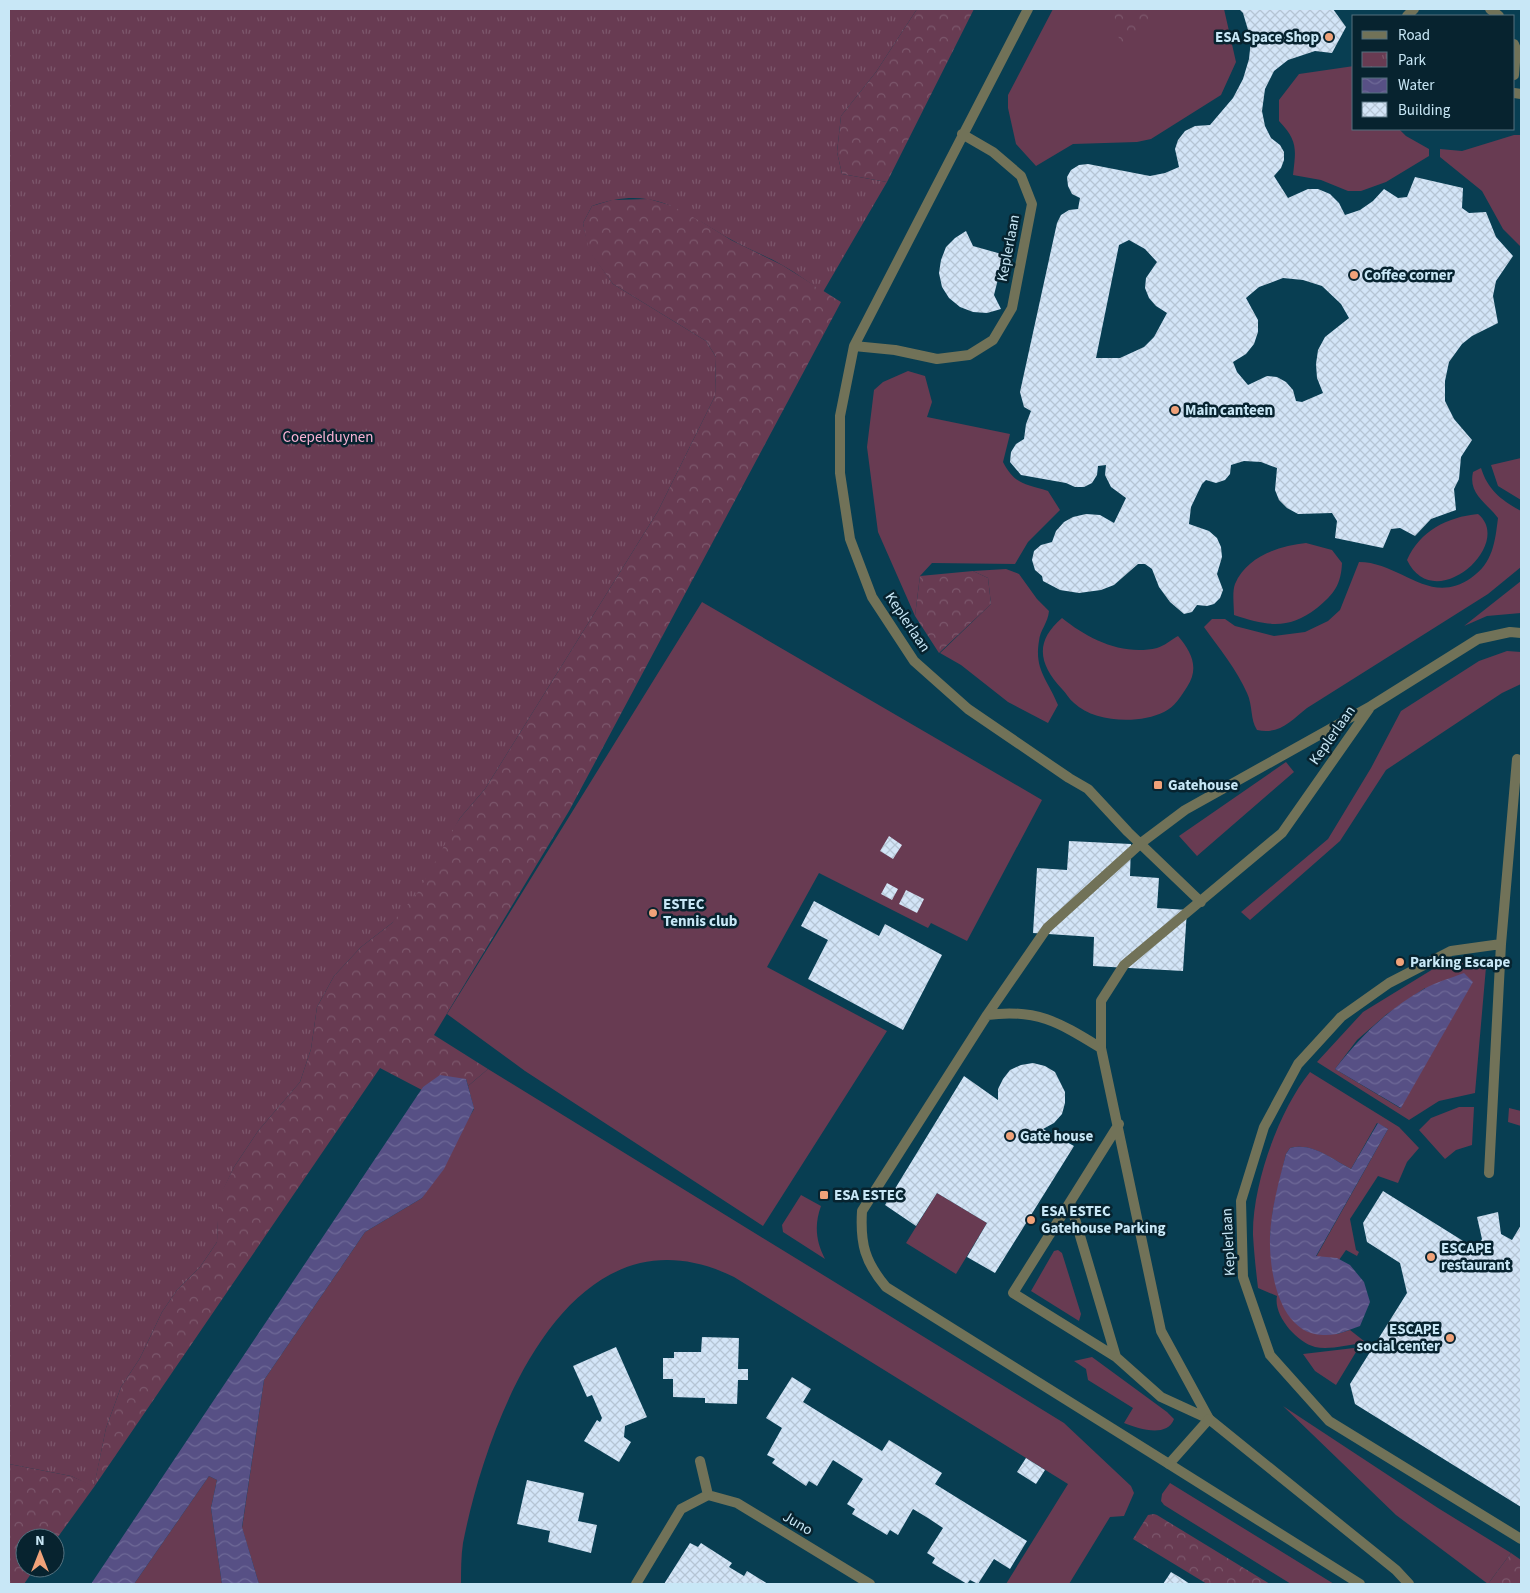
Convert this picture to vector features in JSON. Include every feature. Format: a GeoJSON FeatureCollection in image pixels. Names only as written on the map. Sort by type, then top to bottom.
{"type":"FeatureCollection","features":[{"type":"Feature","properties":{"kind":"street","name":"Keplerlaan"},"geometry":{"type":"LineString","coordinates":[[1028,9],[854,346],[840,416],[840,473],[850,539],[872,596],[914,661],[968,709],[1088,789],[1200,902]]}},
{"type":"Feature","properties":{"kind":"street"},"geometry":{"type":"LineString","coordinates":[[1515,46],[1515,62]]}},
{"type":"Feature","properties":{"kind":"street","name":"Keplerlaan"},"geometry":{"type":"LineString","coordinates":[[854,346],[895,350],[937,359],[969,356],[993,340],[1012,308],[1032,204],[1020,176],[993,152],[962,134]]}},
{"type":"Feature","properties":{"kind":"street","name":"Keplerlaan"},"geometry":{"type":"LineString","coordinates":[[1209,1419],[1161,1331],[1119,1124],[1101,1048],[1101,1001],[1124,965],[1282,833],[1371,706],[1478,639],[1510,632],[1521,633]]}},
{"type":"Feature","properties":{"kind":"street"},"geometry":{"type":"LineString","coordinates":[[1360,1584],[886,1287],[871,1270],[861,1238],[862,1211],[987,1015],[1047,928],[1141,843],[1185,810],[1371,706]]}},
{"type":"Feature","properties":{"kind":"street"},"geometry":{"type":"LineString","coordinates":[[1489,1173],[1501,944],[1517,759]]}},
{"type":"Feature","properties":{"kind":"street","name":"Keplerlaan"},"geometry":{"type":"LineString","coordinates":[[1501,944],[1451,951],[1389,983],[1341,1017],[1298,1064],[1264,1127],[1241,1201],[1243,1276],[1270,1355],[1329,1421],[1521,1539]]}},
{"type":"Feature","properties":{"kind":"street"},"geometry":{"type":"LineString","coordinates":[[987,1015],[1010,1012],[1055,1020],[1101,1048]]}},
{"type":"Feature","properties":{"kind":"street","name":"Keplerlaan"},"geometry":{"type":"LineString","coordinates":[[1119,1124],[1013,1294],[1116,1357],[1161,1397],[1209,1419],[1396,1570],[1409,1584]]}},
{"type":"Feature","properties":{"kind":"street"},"geometry":{"type":"LineString","coordinates":[[1070,1202],[1116,1357]]}},
{"type":"Feature","properties":{"kind":"street"},"geometry":{"type":"LineString","coordinates":[[1169,1464],[1209,1419]]}},
{"type":"Feature","properties":{"kind":"street"},"geometry":{"type":"LineString","coordinates":[[636,1584],[681,1510],[708,1495],[700,1461]]}},
{"type":"Feature","properties":{"kind":"street","name":"Juno"},"geometry":{"type":"LineString","coordinates":[[708,1495],[737,1503],[870,1584]]}},
{"type":"Feature","properties":{"kind":"green space","name":"Coepelduynen"},"geometry":{"type":"Polygon","coordinates":[[[9,9],[917,9],[876,72],[841,116],[837,152],[842,174],[887,182],[823,292],[782,265],[736,243],[681,210],[666,204],[650,199],[632,198],[613,200],[592,206],[583,223],[589,250],[613,284],[706,341],[716,357],[715,396],[658,511],[485,789],[460,818],[418,892],[392,923],[361,947],[334,976],[317,1007],[311,1049],[300,1082],[258,1131],[234,1167],[219,1199],[217,1242],[200,1267],[177,1290],[162,1312],[140,1358],[121,1387],[106,1428],[94,1487],[71,1476],[9,1464],[9,9]]]}},
{"type":"Feature","properties":{"kind":"green space"},"geometry":{"type":"Polygon","coordinates":[[[917,9],[974,9],[887,182],[842,174],[837,152],[841,116],[876,72],[917,9]]]}},
{"type":"Feature","properties":{"kind":"green space"},"geometry":{"type":"Polygon","coordinates":[[[1053,9],[1224,9],[1236,62],[1221,95],[1151,139],[1137,142],[1073,144],[1036,166],[1016,144],[1008,108],[1008,95],[1053,9]]]}},
{"type":"Feature","properties":{"kind":"green space"},"geometry":{"type":"Polygon","coordinates":[[[1113,9],[1172,9],[1122,54],[1113,9]]]}},
{"type":"Feature","properties":{"kind":"green space"},"geometry":{"type":"Polygon","coordinates":[[[1352,66],[1352,130],[1400,130],[1406,136],[1429,149],[1429,156],[1386,182],[1361,191],[1348,191],[1321,180],[1293,175],[1295,152],[1293,140],[1279,121],[1279,100],[1299,74],[1352,66]]]}},
{"type":"Feature","properties":{"kind":"green space"},"geometry":{"type":"Polygon","coordinates":[[[1514,135],[1521,135],[1521,247],[1503,229],[1482,191],[1440,157],[1440,149],[1462,151],[1514,135]]]}},
{"type":"Feature","properties":{"kind":"green space"},"geometry":{"type":"Polygon","coordinates":[[[649,199],[680,208],[731,240],[782,265],[841,302],[569,811],[434,1035],[488,1069],[468,1086],[466,1079],[423,1087],[422,1090],[380,1068],[94,1487],[64,1528],[15,1528],[15,1578],[28,1578],[24,1584],[9,1584],[9,1464],[71,1476],[94,1486],[106,1428],[121,1387],[140,1358],[162,1312],[177,1290],[200,1267],[217,1242],[218,1199],[234,1167],[258,1131],[300,1082],[311,1049],[317,1007],[334,976],[361,947],[392,923],[460,818],[485,789],[658,511],[715,396],[716,357],[706,341],[613,284],[588,250],[583,223],[592,206],[612,200],[649,199]]]}},
{"type":"Feature","properties":{"kind":"green space"},"geometry":{"type":"Polygon","coordinates":[[[908,371],[925,376],[932,402],[927,417],[1010,434],[1003,462],[1007,470],[1021,482],[1048,491],[1060,510],[1028,542],[1015,564],[932,563],[920,576],[915,616],[878,532],[867,447],[874,390],[883,382],[908,371]]]}},
{"type":"Feature","properties":{"kind":"green space"},"geometry":{"type":"Polygon","coordinates":[[[1521,458],[1521,500],[1498,486],[1491,465],[1521,458]]]}},
{"type":"Feature","properties":{"kind":"green space"},"geometry":{"type":"Polygon","coordinates":[[[1481,468],[1487,482],[1496,494],[1521,511],[1521,567],[1488,594],[1307,708],[1284,726],[1272,730],[1257,730],[1253,721],[1249,698],[1243,684],[1204,627],[1212,619],[1225,619],[1235,626],[1274,636],[1305,632],[1328,621],[1340,610],[1359,562],[1374,564],[1428,586],[1442,588],[1456,586],[1471,578],[1484,566],[1492,551],[1498,518],[1479,497],[1473,486],[1473,472],[1481,468]]]}},
{"type":"Feature","properties":{"kind":"green space"},"geometry":{"type":"Polygon","coordinates":[[[1478,514],[1487,527],[1486,542],[1479,557],[1466,570],[1451,578],[1435,581],[1419,576],[1407,560],[1419,541],[1427,533],[1445,522],[1478,514]]]}},
{"type":"Feature","properties":{"kind":"green space"},"geometry":{"type":"Polygon","coordinates":[[[1306,543],[1332,550],[1342,563],[1336,588],[1328,598],[1307,615],[1287,623],[1257,622],[1234,615],[1234,587],[1240,574],[1247,566],[1275,550],[1306,543]]]}},
{"type":"Feature","properties":{"kind":"green space"},"geometry":{"type":"Polygon","coordinates":[[[1006,569],[1019,574],[1037,599],[1049,611],[1040,637],[1038,651],[1040,667],[1058,705],[1048,723],[1008,702],[961,665],[940,653],[991,604],[988,578],[973,571],[1006,569]]]}},
{"type":"Feature","properties":{"kind":"green space"},"geometry":{"type":"Polygon","coordinates":[[[973,571],[988,578],[991,604],[939,653],[915,616],[920,576],[973,571]]]}},
{"type":"Feature","properties":{"kind":"green space"},"geometry":{"type":"Polygon","coordinates":[[[1521,581],[1521,613],[1487,616],[1464,626],[1521,581]]]}},
{"type":"Feature","properties":{"kind":"green space","name":"ESTEC Tennis club"},"geometry":{"type":"Polygon","coordinates":[[[702,602],[1042,800],[967,941],[931,923],[928,928],[819,873],[767,967],[887,1031],[763,1226],[525,1071],[447,1014],[702,602]]]}},
{"type":"Feature","properties":{"kind":"green space"},"geometry":{"type":"Polygon","coordinates":[[[1062,618],[1094,639],[1118,648],[1144,650],[1157,648],[1178,636],[1187,648],[1192,660],[1193,673],[1191,680],[1175,704],[1168,710],[1154,716],[1118,720],[1094,715],[1083,710],[1072,701],[1054,680],[1045,662],[1043,653],[1047,636],[1062,618]]]}},
{"type":"Feature","properties":{"kind":"green space"},"geometry":{"type":"Polygon","coordinates":[[[1507,651],[1521,652],[1521,684],[1502,693],[1386,770],[1340,841],[1250,920],[1241,912],[1328,839],[1371,768],[1401,711],[1479,661],[1507,651]]]}},
{"type":"Feature","properties":{"kind":"green space"},"geometry":{"type":"Polygon","coordinates":[[[1286,762],[1294,772],[1197,856],[1179,836],[1286,762]]]}},
{"type":"Feature","properties":{"kind":"green space"},"geometry":{"type":"Polygon","coordinates":[[[1476,957],[1486,967],[1475,1093],[1439,1101],[1409,1120],[1317,1062],[1363,1012],[1438,966],[1476,957]],[[1425,988],[1387,1014],[1357,1040],[1335,1069],[1401,1108],[1425,988]]]}},
{"type":"Feature","properties":{"kind":"green space"},"geometry":{"type":"Polygon","coordinates":[[[488,1069],[1064,1423],[1131,1486],[1134,1493],[1124,1516],[1110,1517],[1069,1584],[1006,1584],[1068,1484],[734,1277],[676,1260],[626,1268],[583,1294],[546,1334],[516,1384],[492,1438],[475,1493],[463,1543],[461,1584],[259,1584],[242,1528],[264,1380],[365,1232],[422,1198],[474,1109],[468,1086],[488,1069]]]}},
{"type":"Feature","properties":{"kind":"green space"},"geometry":{"type":"Polygon","coordinates":[[[1310,1072],[1399,1127],[1419,1148],[1407,1162],[1398,1183],[1378,1176],[1350,1219],[1356,1250],[1359,1252],[1357,1256],[1346,1250],[1339,1260],[1316,1257],[1388,1129],[1377,1123],[1351,1169],[1321,1152],[1306,1147],[1290,1148],[1286,1154],[1273,1210],[1270,1237],[1337,1334],[1350,1330],[1364,1341],[1362,1343],[1332,1348],[1320,1348],[1308,1344],[1300,1340],[1287,1327],[1279,1311],[1277,1296],[1258,1288],[1254,1248],[1254,1215],[1262,1171],[1288,1106],[1310,1072]]]}},
{"type":"Feature","properties":{"kind":"green space"},"geometry":{"type":"Polygon","coordinates":[[[1459,1107],[1474,1107],[1472,1145],[1456,1150],[1445,1159],[1419,1130],[1431,1118],[1459,1107]]]}},
{"type":"Feature","properties":{"kind":"green space"},"geometry":{"type":"Polygon","coordinates":[[[1509,1108],[1521,1111],[1521,1126],[1508,1122],[1509,1108]]]}},
{"type":"Feature","properties":{"kind":"green space"},"geometry":{"type":"Polygon","coordinates":[[[937,1193],[987,1223],[956,1274],[906,1243],[937,1193]]]}},
{"type":"Feature","properties":{"kind":"green space"},"geometry":{"type":"Polygon","coordinates":[[[801,1195],[821,1206],[817,1220],[817,1233],[825,1259],[783,1232],[782,1225],[801,1195]]]}},
{"type":"Feature","properties":{"kind":"green space"},"geometry":{"type":"Polygon","coordinates":[[[1058,1250],[1062,1253],[1081,1314],[1079,1321],[1031,1291],[1054,1251],[1058,1250]]]}},
{"type":"Feature","properties":{"kind":"green space"},"geometry":{"type":"Polygon","coordinates":[[[1354,1348],[1356,1352],[1336,1385],[1315,1371],[1303,1354],[1354,1348]]]}},
{"type":"Feature","properties":{"kind":"green space"},"geometry":{"type":"Polygon","coordinates":[[[1092,1357],[1167,1412],[1174,1419],[1170,1425],[1159,1430],[1152,1430],[1137,1428],[1124,1423],[1133,1408],[1088,1380],[1086,1369],[1074,1361],[1092,1357]]]}},
{"type":"Feature","properties":{"kind":"green space"},"geometry":{"type":"Polygon","coordinates":[[[1283,1406],[1438,1508],[1511,1553],[1488,1584],[1396,1515],[1283,1406]]]}},
{"type":"Feature","properties":{"kind":"green space"},"geometry":{"type":"Polygon","coordinates":[[[209,1476],[217,1480],[211,1508],[222,1584],[134,1584],[209,1476]]]}},
{"type":"Feature","properties":{"kind":"green space"},"geometry":{"type":"Polygon","coordinates":[[[1170,1483],[1334,1584],[1291,1584],[1164,1505],[1161,1501],[1162,1494],[1170,1483]]]}},
{"type":"Feature","properties":{"kind":"green space"},"geometry":{"type":"Polygon","coordinates":[[[1154,1514],[1270,1584],[1207,1584],[1133,1539],[1148,1515],[1154,1514]]]}},
{"type":"Feature","properties":{"kind":"green space"},"geometry":{"type":"Polygon","coordinates":[[[1511,1553],[1521,1560],[1521,1584],[1488,1584],[1511,1553]]]}},
{"type":"Feature","properties":{"kind":"water"},"geometry":{"type":"Polygon","coordinates":[[[1464,973],[1473,982],[1401,1108],[1335,1069],[1375,1024],[1398,1005],[1439,982],[1464,973]]]}},
{"type":"Feature","properties":{"kind":"water"},"geometry":{"type":"Polygon","coordinates":[[[440,1075],[466,1079],[474,1108],[444,1169],[422,1198],[365,1232],[264,1380],[242,1527],[259,1584],[222,1584],[211,1508],[217,1480],[209,1476],[134,1584],[91,1584],[423,1087],[440,1075]]]}},
{"type":"Feature","properties":{"kind":"water"},"geometry":{"type":"Polygon","coordinates":[[[1378,1123],[1388,1129],[1316,1256],[1337,1258],[1350,1265],[1364,1282],[1370,1302],[1360,1326],[1333,1335],[1308,1332],[1296,1324],[1287,1313],[1275,1283],[1270,1251],[1272,1216],[1286,1154],[1290,1148],[1306,1147],[1314,1149],[1351,1169],[1378,1123]]]}},
{"type":"Feature","properties":{"kind":"building"},"geometry":{"type":"Polygon","coordinates":[[[1239,9],[1333,9],[1346,27],[1332,53],[1315,51],[1288,60],[1274,71],[1265,89],[1262,111],[1265,126],[1271,138],[1280,145],[1284,152],[1281,168],[1274,176],[1288,198],[1308,189],[1318,189],[1330,194],[1339,203],[1345,215],[1360,210],[1373,201],[1384,189],[1398,198],[1407,197],[1415,177],[1463,188],[1462,208],[1469,213],[1486,212],[1496,237],[1513,256],[1496,281],[1493,296],[1498,323],[1472,336],[1462,344],[1449,362],[1445,381],[1445,401],[1454,419],[1472,440],[1461,457],[1459,479],[1454,489],[1456,510],[1431,519],[1415,536],[1400,528],[1391,529],[1383,548],[1335,538],[1337,521],[1332,513],[1298,514],[1287,508],[1279,500],[1275,490],[1277,468],[1261,462],[1244,461],[1231,465],[1230,474],[1225,480],[1216,483],[1206,480],[1202,484],[1191,507],[1189,524],[1209,531],[1217,538],[1221,547],[1222,557],[1217,574],[1223,590],[1220,598],[1214,604],[1207,606],[1197,605],[1192,612],[1184,614],[1170,602],[1159,587],[1152,569],[1145,564],[1138,564],[1114,585],[1101,590],[1079,593],[1060,590],[1043,581],[1042,576],[1035,570],[1032,560],[1034,551],[1041,545],[1052,542],[1056,531],[1064,522],[1073,517],[1086,514],[1100,515],[1114,523],[1126,498],[1111,487],[1105,475],[1106,465],[1098,466],[1097,475],[1092,483],[1084,487],[1075,487],[1066,483],[1021,475],[1010,462],[1011,452],[1016,444],[1024,439],[1026,424],[1031,411],[1024,407],[1020,392],[1057,223],[1061,215],[1069,210],[1078,209],[1080,198],[1072,194],[1068,186],[1067,177],[1071,170],[1079,165],[1088,164],[1150,176],[1165,173],[1179,167],[1175,149],[1178,140],[1185,131],[1195,126],[1210,125],[1233,98],[1243,79],[1249,59],[1251,40],[1243,13],[1239,9]],[[1129,240],[1119,245],[1096,358],[1120,358],[1144,347],[1154,337],[1167,313],[1156,306],[1149,298],[1145,288],[1146,278],[1157,262],[1145,249],[1129,240]],[[1283,278],[1259,287],[1246,298],[1258,320],[1258,332],[1254,344],[1246,354],[1233,362],[1237,372],[1248,385],[1267,376],[1277,377],[1286,382],[1293,390],[1296,401],[1302,402],[1323,393],[1317,378],[1318,350],[1325,337],[1349,318],[1341,304],[1322,286],[1303,280],[1283,278]]]}},
{"type":"Feature","properties":{"kind":"building"},"geometry":{"type":"Polygon","coordinates":[[[966,231],[973,246],[1012,257],[1013,263],[1010,268],[999,275],[994,295],[1001,309],[987,313],[973,312],[960,307],[949,298],[942,287],[939,273],[946,247],[966,231]]]}},
{"type":"Feature","properties":{"kind":"building"},"geometry":{"type":"Polygon","coordinates":[[[889,836],[902,845],[893,859],[880,851],[889,836]]]}},
{"type":"Feature","properties":{"kind":"building"},"geometry":{"type":"Polygon","coordinates":[[[1069,841],[1131,844],[1130,876],[1159,878],[1157,908],[1187,910],[1183,971],[1093,966],[1094,937],[1033,933],[1037,868],[1067,870],[1069,841]]]}},
{"type":"Feature","properties":{"kind":"building"},"geometry":{"type":"Polygon","coordinates":[[[887,883],[898,889],[892,900],[881,894],[887,883]]]}},
{"type":"Feature","properties":{"kind":"building"},"geometry":{"type":"Polygon","coordinates":[[[906,890],[924,899],[917,913],[899,904],[906,890]]]}},
{"type":"Feature","properties":{"kind":"building"},"geometry":{"type":"Polygon","coordinates":[[[814,901],[879,936],[885,924],[942,955],[903,1030],[808,979],[828,940],[801,926],[814,901]]]}},
{"type":"Feature","properties":{"kind":"building"},"geometry":{"type":"Polygon","coordinates":[[[1033,1063],[1045,1066],[1055,1072],[1065,1092],[1062,1114],[1054,1123],[1043,1129],[1074,1146],[995,1273],[967,1257],[987,1223],[937,1193],[916,1226],[885,1205],[964,1076],[998,1100],[998,1089],[1010,1070],[1021,1065],[1033,1063]]]}},
{"type":"Feature","properties":{"kind":"building","name":"ESCAPE social center"},"geometry":{"type":"Polygon","coordinates":[[[1383,1191],[1476,1249],[1482,1239],[1477,1217],[1498,1212],[1501,1234],[1512,1240],[1521,1225],[1521,1507],[1355,1404],[1350,1384],[1407,1293],[1400,1263],[1367,1242],[1363,1223],[1383,1191]]]}},
{"type":"Feature","properties":{"kind":"building"},"geometry":{"type":"Polygon","coordinates":[[[702,1337],[739,1338],[738,1369],[748,1369],[748,1380],[738,1380],[737,1404],[705,1403],[705,1398],[673,1397],[673,1379],[663,1379],[663,1358],[674,1358],[674,1352],[701,1352],[702,1337]]]}},
{"type":"Feature","properties":{"kind":"building"},"geometry":{"type":"Polygon","coordinates":[[[616,1347],[647,1417],[625,1426],[624,1437],[631,1442],[619,1462],[584,1441],[597,1420],[600,1422],[602,1418],[592,1395],[587,1397],[573,1366],[616,1347]]]}},
{"type":"Feature","properties":{"kind":"building"},"geometry":{"type":"Polygon","coordinates":[[[792,1377],[811,1389],[803,1402],[882,1451],[889,1440],[942,1473],[935,1484],[1027,1541],[1010,1569],[994,1559],[978,1584],[970,1580],[967,1584],[932,1563],[935,1558],[927,1553],[943,1528],[928,1518],[913,1509],[898,1535],[890,1530],[887,1535],[852,1514],[855,1509],[847,1504],[863,1479],[833,1460],[817,1486],[809,1481],[806,1486],[772,1463],[775,1459],[767,1455],[782,1428],[766,1418],[792,1377]]]}},
{"type":"Feature","properties":{"kind":"building"},"geometry":{"type":"Polygon","coordinates":[[[1026,1458],[1045,1470],[1036,1484],[1017,1472],[1026,1458]]]}},
{"type":"Feature","properties":{"kind":"building"},"geometry":{"type":"Polygon","coordinates":[[[527,1480],[584,1493],[578,1521],[597,1525],[591,1553],[548,1542],[550,1531],[517,1524],[527,1480]]]}},
{"type":"Feature","properties":{"kind":"building"},"geometry":{"type":"Polygon","coordinates":[[[690,1543],[698,1547],[701,1543],[732,1563],[729,1567],[744,1576],[747,1571],[768,1584],[664,1584],[690,1543]]]}},
{"type":"Feature","properties":{"kind":"building"},"geometry":{"type":"Polygon","coordinates":[[[1171,1572],[1181,1578],[1190,1584],[1163,1584],[1171,1572]]]}},
{"type":"Feature","properties":{"kind":"place","name":"ESA Space Shop"},"geometry":{"type":"Point","coordinates":[1329,37]}},
{"type":"Feature","properties":{"kind":"place","name":"Coffee corner"},"geometry":{"type":"Point","coordinates":[1354,275]}},
{"type":"Feature","properties":{"kind":"place","name":"Main canteen"},"geometry":{"type":"Point","coordinates":[1175,410]}},
{"type":"Feature","properties":{"kind":"place","name":"Gatehouse"},"geometry":{"type":"Point","coordinates":[1158,785]}},
{"type":"Feature","properties":{"kind":"place","name":"ESTEC Tennis club"},"geometry":{"type":"Point","coordinates":[653,913]}},
{"type":"Feature","properties":{"kind":"place","name":"Parking Escape"},"geometry":{"type":"Point","coordinates":[1400,962]}},
{"type":"Feature","properties":{"kind":"place","name":"Gate house"},"geometry":{"type":"Point","coordinates":[1010,1136]}},
{"type":"Feature","properties":{"kind":"place","name":"ESA ESTEC"},"geometry":{"type":"Point","coordinates":[824,1195]}},
{"type":"Feature","properties":{"kind":"place","name":"ESA ESTEC Gatehouse Parking"},"geometry":{"type":"Point","coordinates":[1031,1220]}},
{"type":"Feature","properties":{"kind":"place","name":"ESCAPE restaurant"},"geometry":{"type":"Point","coordinates":[1431,1257]}},
{"type":"Feature","properties":{"kind":"place","name":"ESCAPE social center"},"geometry":{"type":"Point","coordinates":[1450,1338]}}]}
